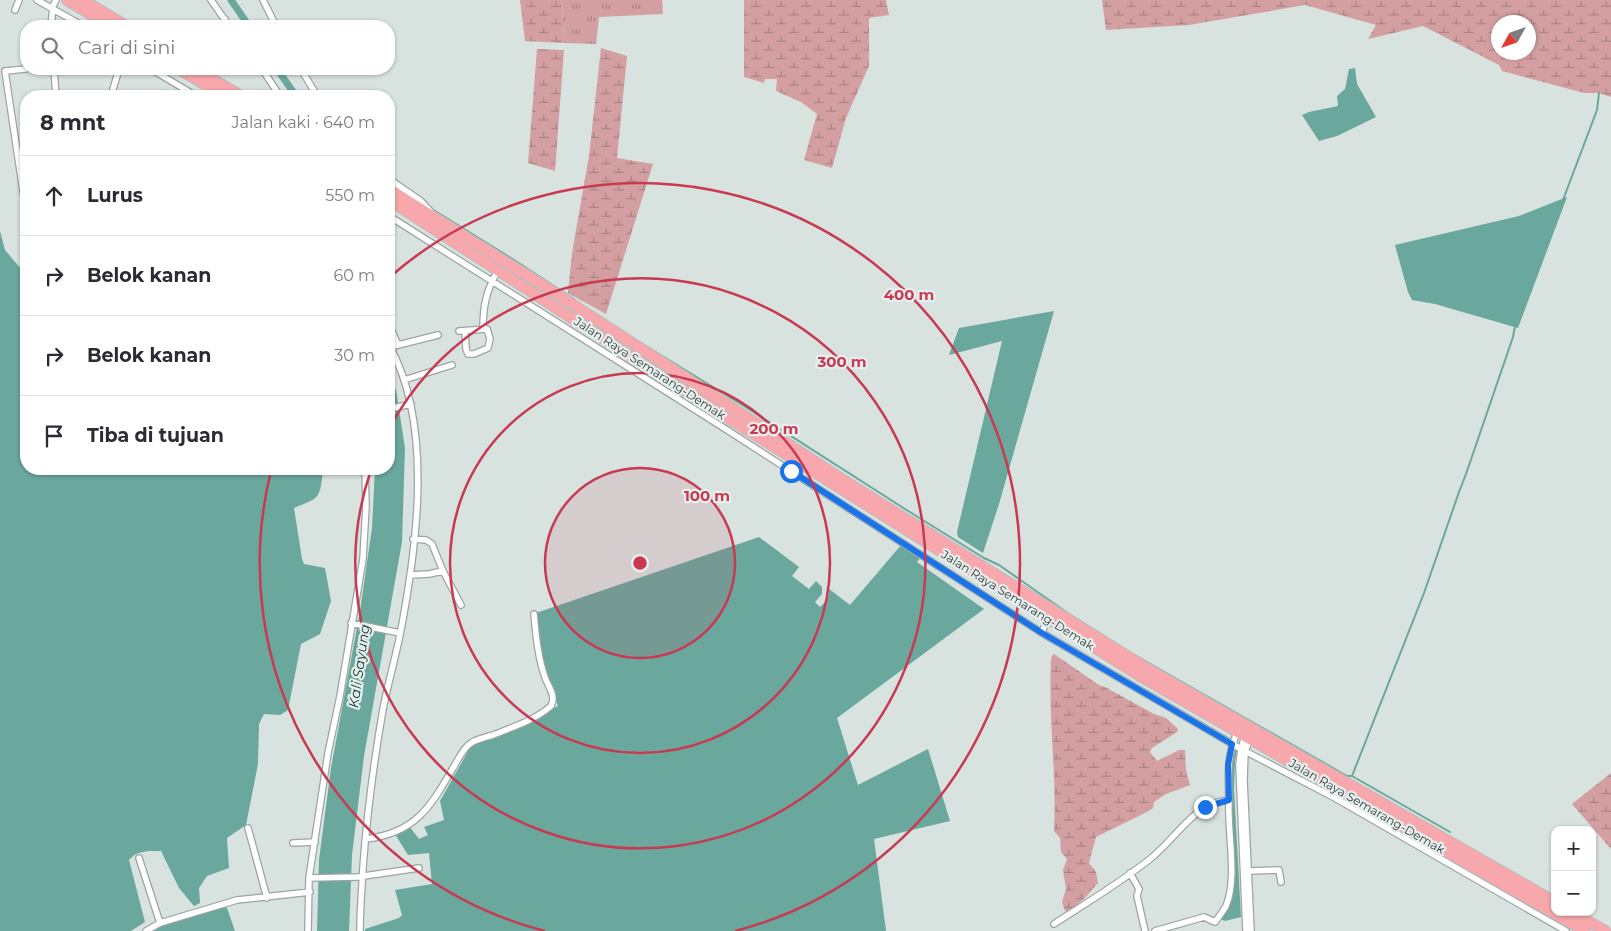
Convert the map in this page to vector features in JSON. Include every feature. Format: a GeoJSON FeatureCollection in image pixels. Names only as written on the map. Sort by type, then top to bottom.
{"type":"FeatureCollection","features":[{"type":"Feature","properties":{"kind":"highway"},"geometry":{"type":"LineString","coordinates":[[67,0],[81,17],[91,20]]}},
{"type":"Feature","properties":{"kind":"highway"},"geometry":{"type":"LineString","coordinates":[[83,0],[116,20]]}},
{"type":"Feature","properties":{"kind":"highway"},"geometry":{"type":"LineString","coordinates":[[188,75],[213,90]]}},
{"type":"Feature","properties":{"kind":"highway"},"geometry":{"type":"LineString","coordinates":[[205,75],[232,90]]}},
{"type":"Feature","properties":{"kind":"highway","name":"Jalan Raya Semarang-Demak"},"geometry":{"type":"LineString","coordinates":[[395,193],[913,524],[1148,670],[1247,735],[1572,921],[1585,931]]}},
{"type":"Feature","properties":{"kind":"highway","name":"Jalan Raya Semarang-Demak"},"geometry":{"type":"LineString","coordinates":[[395,204],[494,276],[668,380],[1140,676],[1551,900]]}},
{"type":"Feature","properties":{"kind":"highway"},"geometry":{"type":"LineString","coordinates":[[668,380],[674,370]]}},
{"type":"Feature","properties":{"kind":"highway","name":"Jalan Raya Semarang-Demak"},"geometry":{"type":"LineString","coordinates":[[1572,921],[1605,931]]}},
{"type":"Feature","properties":{"kind":"street"},"geometry":{"type":"LineString","coordinates":[[15,10],[19,0]]}},
{"type":"Feature","properties":{"kind":"street"},"geometry":{"type":"LineString","coordinates":[[37,0],[81,17],[82,20]]}},
{"type":"Feature","properties":{"kind":"street"},"geometry":{"type":"LineString","coordinates":[[211,0],[225,19]]}},
{"type":"Feature","properties":{"kind":"street"},"geometry":{"type":"LineString","coordinates":[[263,0],[273,20]]}},
{"type":"Feature","properties":{"kind":"street"},"geometry":{"type":"LineString","coordinates":[[52,20],[54,5]]}},
{"type":"Feature","properties":{"kind":"street"},"geometry":{"type":"LineString","coordinates":[[20,69],[5,71],[20,168]]}},
{"type":"Feature","properties":{"kind":"street"},"geometry":{"type":"LineString","coordinates":[[54,75],[56,90]]}},
{"type":"Feature","properties":{"kind":"street"},"geometry":{"type":"LineString","coordinates":[[113,90],[117,75]]}},
{"type":"Feature","properties":{"kind":"street"},"geometry":{"type":"LineString","coordinates":[[161,75],[187,90]]}},
{"type":"Feature","properties":{"kind":"street"},"geometry":{"type":"LineString","coordinates":[[266,75],[276,90]]}},
{"type":"Feature","properties":{"kind":"street"},"geometry":{"type":"LineString","coordinates":[[305,75],[313,90]]}},
{"type":"Feature","properties":{"kind":"street"},"geometry":{"type":"LineString","coordinates":[[198,90],[201,84],[206,90]]}},
{"type":"Feature","properties":{"kind":"street"},"geometry":{"type":"LineString","coordinates":[[395,183],[421,201],[435,218]]}},
{"type":"Feature","properties":{"kind":"street"},"geometry":{"type":"LineString","coordinates":[[395,219],[494,276],[758,450],[1042,633],[1243,750],[1572,921]]}},
{"type":"Feature","properties":{"kind":"street"},"geometry":{"type":"LineString","coordinates":[[482,329],[483,306],[494,276]]}},
{"type":"Feature","properties":{"kind":"street"},"geometry":{"type":"LineString","coordinates":[[482,329],[487,329],[489,332],[489,347],[470,355],[466,349],[462,331],[482,329]]}},
{"type":"Feature","properties":{"kind":"street"},"geometry":{"type":"LineString","coordinates":[[395,345],[438,335]]}},
{"type":"Feature","properties":{"kind":"street"},"geometry":{"type":"LineString","coordinates":[[395,338],[398,345]]}},
{"type":"Feature","properties":{"kind":"street"},"geometry":{"type":"LineString","coordinates":[[360,931],[360,876],[366,839],[370,792],[383,708],[410,575],[418,478],[411,404],[395,357]]}},
{"type":"Feature","properties":{"kind":"street"},"geometry":{"type":"LineString","coordinates":[[404,380],[452,364]]}},
{"type":"Feature","properties":{"kind":"street"},"geometry":{"type":"LineString","coordinates":[[395,407],[411,404]]}},
{"type":"Feature","properties":{"kind":"street"},"geometry":{"type":"LineString","coordinates":[[308,931],[309,878],[328,752],[353,623],[362,559],[366,506],[365,475]]}},
{"type":"Feature","properties":{"kind":"street"},"geometry":{"type":"LineString","coordinates":[[414,539],[430,541],[443,572],[461,605]]}},
{"type":"Feature","properties":{"kind":"street"},"geometry":{"type":"LineString","coordinates":[[410,575],[443,572]]}},
{"type":"Feature","properties":{"kind":"street"},"geometry":{"type":"LineString","coordinates":[[366,839],[383,837],[404,828],[416,819],[428,808],[460,756],[471,743],[521,724],[552,706],[554,698],[538,654],[534,614]]}},
{"type":"Feature","properties":{"kind":"street"},"geometry":{"type":"LineString","coordinates":[[1042,633],[1047,618]]}},
{"type":"Feature","properties":{"kind":"street"},"geometry":{"type":"LineString","coordinates":[[353,623],[399,633]]}},
{"type":"Feature","properties":{"kind":"street"},"geometry":{"type":"LineString","coordinates":[[1155,931],[1204,917],[1215,922],[1226,906],[1232,874],[1228,765],[1232,744],[1247,735]]}},
{"type":"Feature","properties":{"kind":"street"},"geometry":{"type":"LineString","coordinates":[[1247,735],[1239,765],[1239,815],[1251,931]]}},
{"type":"Feature","properties":{"kind":"street"},"geometry":{"type":"LineString","coordinates":[[1243,750],[1244,873]]}},
{"type":"Feature","properties":{"kind":"street"},"geometry":{"type":"LineString","coordinates":[[1054,924],[1151,858],[1183,825],[1205,807],[1229,800]]}},
{"type":"Feature","properties":{"kind":"street"},"geometry":{"type":"LineString","coordinates":[[1229,816],[1239,815]]}},
{"type":"Feature","properties":{"kind":"street"},"geometry":{"type":"LineString","coordinates":[[248,828],[267,898]]}},
{"type":"Feature","properties":{"kind":"street"},"geometry":{"type":"LineString","coordinates":[[293,843],[315,842]]}},
{"type":"Feature","properties":{"kind":"street"},"geometry":{"type":"LineString","coordinates":[[139,858],[160,923]]}},
{"type":"Feature","properties":{"kind":"street"},"geometry":{"type":"LineString","coordinates":[[309,878],[360,876],[419,868]]}},
{"type":"Feature","properties":{"kind":"street"},"geometry":{"type":"LineString","coordinates":[[1232,874],[1278,870],[1281,882]]}},
{"type":"Feature","properties":{"kind":"street"},"geometry":{"type":"LineString","coordinates":[[1130,873],[1139,889],[1137,896],[1145,931]]}},
{"type":"Feature","properties":{"kind":"street"},"geometry":{"type":"LineString","coordinates":[[146,931],[160,923],[237,900],[310,892]]}},
{"type":"Feature","properties":{"kind":"street"},"geometry":{"type":"LineString","coordinates":[[1246,931],[1248,915]]}},
{"type":"Feature","properties":{"kind":"green space"},"geometry":{"type":"Polygon","coordinates":[[[520,0],[562,0],[564,43],[525,41],[520,0]]]}},
{"type":"Feature","properties":{"kind":"green space"},"geometry":{"type":"Polygon","coordinates":[[[562,0],[662,0],[663,14],[599,17],[596,44],[564,43],[562,0]]]}},
{"type":"Feature","properties":{"kind":"green space"},"geometry":{"type":"Polygon","coordinates":[[[744,0],[886,0],[889,15],[869,18],[869,66],[846,118],[832,168],[804,160],[817,114],[801,102],[776,91],[777,79],[765,79],[764,83],[744,77],[744,0]]]}},
{"type":"Feature","properties":{"kind":"green space"},"geometry":{"type":"Polygon","coordinates":[[[1102,0],[1611,0],[1611,97],[1599,93],[1584,93],[1502,71],[1499,65],[1423,26],[1368,39],[1376,25],[1305,5],[1189,25],[1106,30],[1102,0]]]}},
{"type":"Feature","properties":{"kind":"green space"},"geometry":{"type":"Polygon","coordinates":[[[601,48],[627,56],[617,158],[653,164],[606,314],[568,293],[572,253],[589,156],[601,48]]]}},
{"type":"Feature","properties":{"kind":"green space"},"geometry":{"type":"Polygon","coordinates":[[[537,49],[564,50],[555,171],[528,163],[537,49]]]}},
{"type":"Feature","properties":{"kind":"green space"},"geometry":{"type":"Polygon","coordinates":[[[1054,654],[1099,685],[1154,714],[1166,718],[1178,729],[1177,732],[1152,748],[1150,752],[1157,761],[1179,750],[1185,750],[1186,770],[1190,785],[1166,794],[1154,802],[1153,808],[1147,812],[1096,837],[1089,863],[1096,872],[1098,883],[1084,899],[1068,911],[1065,911],[1062,902],[1066,889],[1063,870],[1067,859],[1061,852],[1060,838],[1054,831],[1055,810],[1050,681],[1051,660],[1054,654]]]}},
{"type":"Feature","properties":{"kind":"green space"},"geometry":{"type":"Polygon","coordinates":[[[1611,773],[1611,849],[1596,832],[1596,826],[1591,826],[1572,804],[1611,773]]]}},
{"type":"Feature","properties":{"kind":"water"},"geometry":{"type":"Polygon","coordinates":[[[1355,68],[1357,84],[1376,117],[1337,136],[1319,141],[1302,115],[1338,106],[1337,96],[1345,89],[1349,69],[1355,68]]]}},
{"type":"Feature","properties":{"kind":"water"},"geometry":{"type":"Polygon","coordinates":[[[1567,197],[1518,328],[1435,304],[1412,300],[1395,245],[1519,216],[1567,197]]]}},
{"type":"Feature","properties":{"kind":"water"},"geometry":{"type":"Polygon","coordinates":[[[0,231],[5,250],[20,268],[20,475],[322,475],[317,496],[309,502],[294,508],[302,559],[304,564],[325,568],[331,601],[320,634],[301,644],[288,710],[280,715],[264,714],[259,724],[258,764],[246,825],[227,838],[229,868],[207,876],[199,888],[200,903],[194,906],[179,888],[161,851],[143,852],[136,854],[129,860],[145,922],[131,931],[0,931],[0,231]]]}},
{"type":"Feature","properties":{"kind":"water"},"geometry":{"type":"Polygon","coordinates":[[[1054,311],[999,504],[983,553],[958,537],[957,532],[1002,341],[949,355],[959,328],[1054,311]]]}},
{"type":"Feature","properties":{"kind":"water"},"geometry":{"type":"Polygon","coordinates":[[[395,388],[405,448],[402,542],[364,756],[352,855],[349,931],[317,931],[319,860],[331,768],[360,611],[372,528],[375,475],[395,475],[395,388]]]}},
{"type":"Feature","properties":{"kind":"water"},"geometry":{"type":"Polygon","coordinates":[[[759,537],[799,567],[792,576],[809,589],[816,581],[822,587],[822,594],[815,602],[820,607],[828,599],[829,589],[850,605],[902,544],[921,557],[917,562],[984,609],[837,718],[858,785],[928,749],[950,821],[874,839],[886,931],[365,931],[365,929],[399,918],[402,915],[395,890],[432,884],[429,853],[408,855],[395,834],[409,826],[419,839],[428,835],[424,827],[444,820],[440,801],[471,746],[523,724],[558,706],[546,676],[538,646],[536,613],[759,537]]]}},
{"type":"Feature","properties":{"kind":"water"},"geometry":{"type":"Polygon","coordinates":[[[1234,749],[1237,750],[1234,790],[1241,917],[1225,921],[1220,919],[1233,884],[1228,771],[1234,749]]]}},
{"type":"Feature","properties":{"kind":"water"},"geometry":{"type":"Polygon","coordinates":[[[220,906],[227,908],[235,931],[153,931],[176,919],[220,906]]]}},
{"type":"Feature","properties":{"kind":"waterway","name":"Kali Sayung"},"geometry":{"type":"LineString","coordinates":[[231,0],[245,20]]}},
{"type":"Feature","properties":{"kind":"waterway","name":"Kali Sayung"},"geometry":{"type":"LineString","coordinates":[[281,75],[292,90]]}},
{"type":"Feature","properties":{"kind":"waterway"},"geometry":{"type":"LineString","coordinates":[[1563,200],[1597,110],[1599,93]]}},
{"type":"Feature","properties":{"kind":"waterway"},"geometry":{"type":"LineString","coordinates":[[395,186],[400,190]]}},
{"type":"Feature","properties":{"kind":"waterway"},"geometry":{"type":"LineString","coordinates":[[432,209],[574,299]]}},
{"type":"Feature","properties":{"kind":"waterway"},"geometry":{"type":"LineString","coordinates":[[1352,776],[1424,593],[1513,337],[1515,326]]}},
{"type":"Feature","properties":{"kind":"waterway"},"geometry":{"type":"LineString","coordinates":[[636,340],[984,558],[999,565],[1069,614],[1131,653],[1347,776],[1352,776],[1450,832]]}},
{"type":"Feature","properties":{"kind":"route"},"geometry":{"type":"LineString","coordinates":[[791,471],[1042,633],[1232,744],[1228,765],[1229,800],[1205,807]]}}]}
